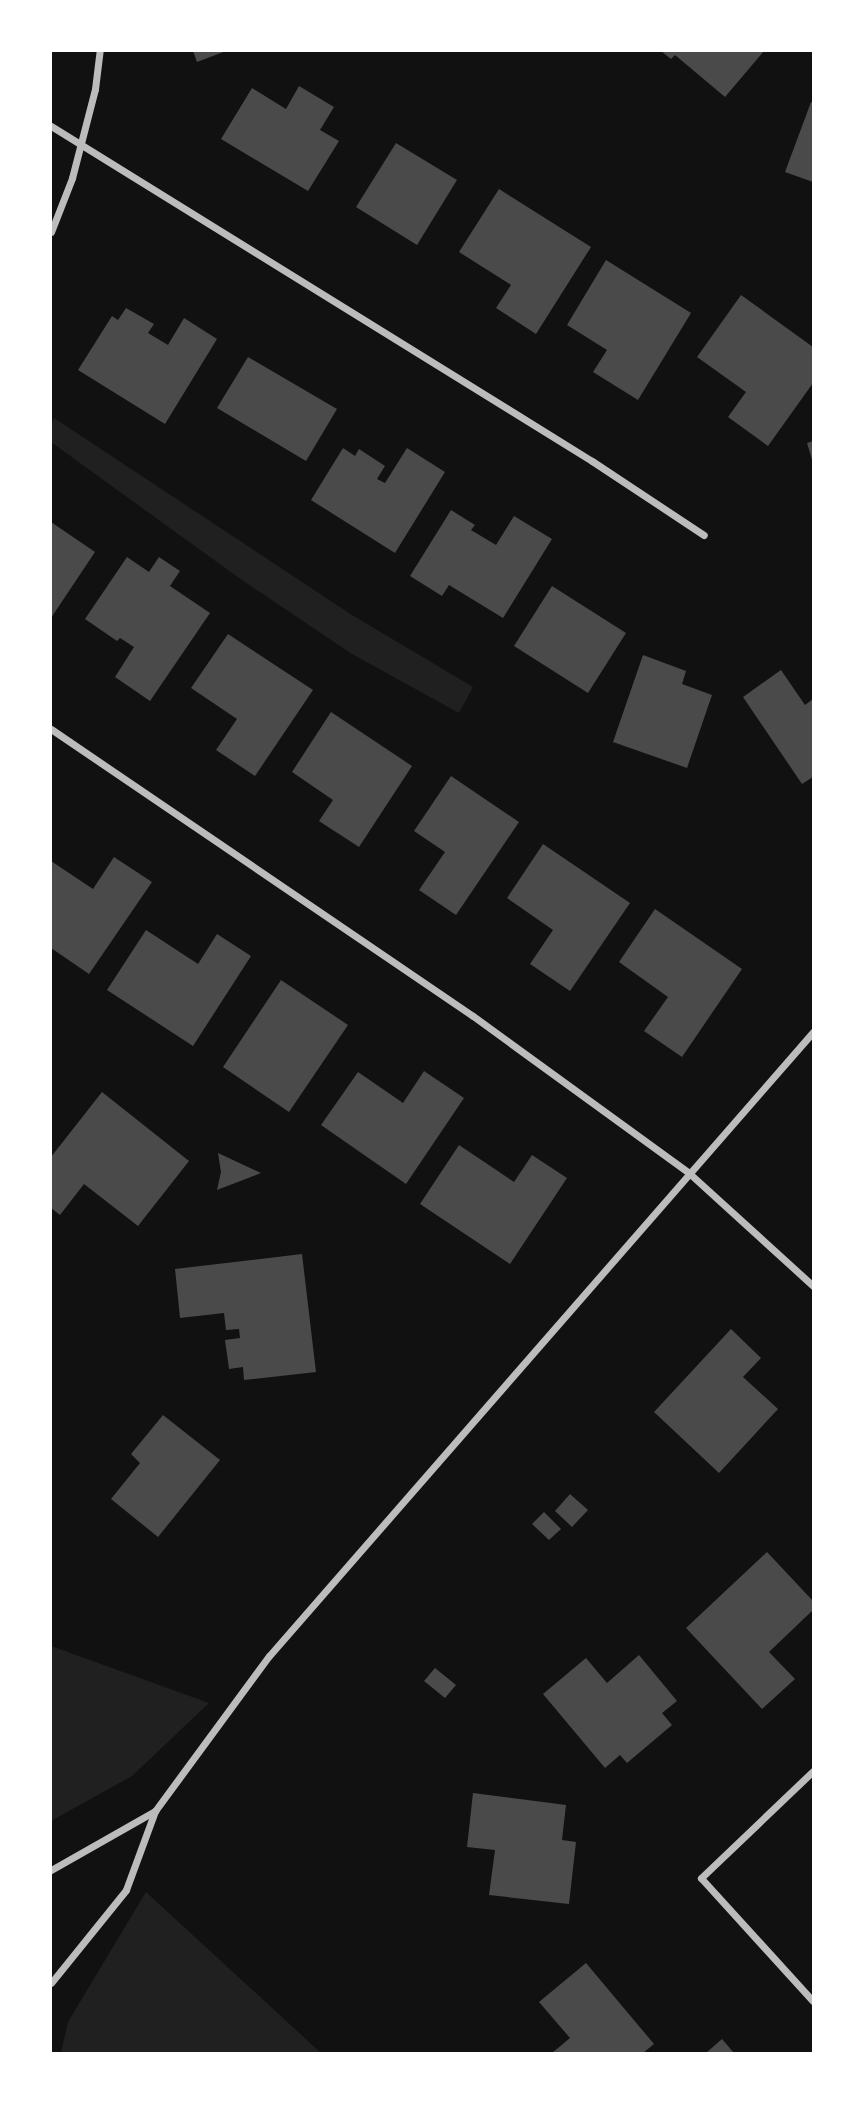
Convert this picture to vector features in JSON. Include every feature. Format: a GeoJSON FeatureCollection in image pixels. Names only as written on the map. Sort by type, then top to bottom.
{"type":"FeatureCollection","features":[{"type":"Feature","properties":{"kind":"street"},"geometry":{"type":"LineString","coordinates":[[51,232],[72,178],[95,89],[100,51]]}},
{"type":"Feature","properties":{"kind":"street"},"geometry":{"type":"LineString","coordinates":[[51,126],[139,183],[592,461],[704,536]]}},
{"type":"Feature","properties":{"kind":"street"},"geometry":{"type":"LineString","coordinates":[[51,729],[473,1016],[690,1173],[813,1286]]}},
{"type":"Feature","properties":{"kind":"street"},"geometry":{"type":"LineString","coordinates":[[51,1983],[126,1890],[155,1811],[270,1656],[813,1032]]}},
{"type":"Feature","properties":{"kind":"street"},"geometry":{"type":"LineString","coordinates":[[813,1771],[701,1878],[813,2001]]}},
{"type":"Feature","properties":{"kind":"street"},"geometry":{"type":"LineString","coordinates":[[51,1870],[155,1811]]}},
{"type":"Feature","properties":{"kind":"shaded area"},"geometry":{"type":"Polygon","coordinates":[[[54,418],[352,615],[473,687],[459,713],[352,654],[239,578],[51,442],[51,424],[54,418]]]}},
{"type":"Feature","properties":{"kind":"shaded area"},"geometry":{"type":"Polygon","coordinates":[[[51,1646],[209,1703],[132,1776],[51,1821],[51,1646]]]}},
{"type":"Feature","properties":{"kind":"shaded area"},"geometry":{"type":"Polygon","coordinates":[[[146,1892],[321,2053],[61,2053],[68,2022],[146,1892]]]}},
{"type":"Feature","properties":{"kind":"building"},"geometry":{"type":"Polygon","coordinates":[[[193,51],[226,51],[197,62],[193,51]]]}},
{"type":"Feature","properties":{"kind":"building"},"geometry":{"type":"Polygon","coordinates":[[[661,51],[764,51],[725,97],[675,55],[671,59],[661,51]]]}},
{"type":"Feature","properties":{"kind":"building"},"geometry":{"type":"Polygon","coordinates":[[[299,86],[334,107],[320,130],[339,141],[308,191],[221,139],[252,88],[286,109],[299,86]]]}},
{"type":"Feature","properties":{"kind":"building"},"geometry":{"type":"Polygon","coordinates":[[[811,102],[813,103],[813,182],[785,172],[811,102]]]}},
{"type":"Feature","properties":{"kind":"building"},"geometry":{"type":"Polygon","coordinates":[[[396,143],[457,180],[417,245],[356,207],[396,143]]]}},
{"type":"Feature","properties":{"kind":"building"},"geometry":{"type":"Polygon","coordinates":[[[499,189],[591,247],[536,334],[496,308],[511,285],[459,252],[499,189]]]}},
{"type":"Feature","properties":{"kind":"building"},"geometry":{"type":"Polygon","coordinates":[[[606,260],[691,313],[638,400],[593,372],[607,350],[567,325],[606,260]]]}},
{"type":"Feature","properties":{"kind":"building"},"geometry":{"type":"Polygon","coordinates":[[[741,295],[813,347],[813,383],[768,446],[728,417],[746,392],[697,357],[741,295]]]}},
{"type":"Feature","properties":{"kind":"building"},"geometry":{"type":"Polygon","coordinates":[[[126,308],[154,324],[148,333],[168,345],[184,318],[217,339],[165,424],[78,370],[112,316],[118,320],[126,308]]]}},
{"type":"Feature","properties":{"kind":"building"},"geometry":{"type":"Polygon","coordinates":[[[248,357],[337,409],[306,461],[217,408],[248,357]]]}},
{"type":"Feature","properties":{"kind":"building"},"geometry":{"type":"Polygon","coordinates":[[[813,441],[813,463],[807,443],[813,441]]]}},
{"type":"Feature","properties":{"kind":"building"},"geometry":{"type":"Polygon","coordinates":[[[343,448],[355,456],[359,449],[385,466],[377,479],[385,483],[407,448],[445,472],[395,553],[311,500],[343,448]]]}},
{"type":"Feature","properties":{"kind":"building"},"geometry":{"type":"Polygon","coordinates":[[[451,510],[475,525],[471,530],[496,545],[514,516],[552,539],[503,618],[449,585],[442,596],[410,576],[451,510]]]}},
{"type":"Feature","properties":{"kind":"building"},"geometry":{"type":"Polygon","coordinates":[[[51,522],[95,552],[51,618],[51,522]]]}},
{"type":"Feature","properties":{"kind":"building"},"geometry":{"type":"Polygon","coordinates":[[[127,557],[149,572],[159,557],[180,571],[170,586],[210,613],[150,701],[115,677],[134,647],[120,638],[117,641],[85,619],[127,557]]]}},
{"type":"Feature","properties":{"kind":"building"},"geometry":{"type":"Polygon","coordinates":[[[552,586],[626,633],[588,693],[514,646],[552,586]]]}},
{"type":"Feature","properties":{"kind":"building"},"geometry":{"type":"Polygon","coordinates":[[[228,634],[313,690],[255,776],[216,750],[237,719],[191,688],[228,634]]]}},
{"type":"Feature","properties":{"kind":"building"},"geometry":{"type":"Polygon","coordinates":[[[643,655],[686,671],[682,684],[712,695],[687,768],[613,742],[643,655]]]}},
{"type":"Feature","properties":{"kind":"building"},"geometry":{"type":"Polygon","coordinates":[[[781,670],[805,705],[813,699],[813,777],[802,784],[743,697],[781,670]]]}},
{"type":"Feature","properties":{"kind":"building"},"geometry":{"type":"Polygon","coordinates":[[[331,712],[412,766],[359,847],[319,821],[333,800],[292,772],[331,712]]]}},
{"type":"Feature","properties":{"kind":"building"},"geometry":{"type":"Polygon","coordinates":[[[451,776],[519,822],[456,915],[419,890],[445,852],[414,831],[451,776]]]}},
{"type":"Feature","properties":{"kind":"building"},"geometry":{"type":"Polygon","coordinates":[[[543,844],[630,903],[570,991],[530,964],[553,930],[507,898],[543,844]]]}},
{"type":"Feature","properties":{"kind":"building"},"geometry":{"type":"Polygon","coordinates":[[[114,857],[152,882],[89,974],[51,948],[51,861],[93,889],[114,857]]]}},
{"type":"Feature","properties":{"kind":"building"},"geometry":{"type":"Polygon","coordinates":[[[655,909],[742,969],[682,1057],[644,1031],[668,997],[619,962],[655,909]]]}},
{"type":"Feature","properties":{"kind":"building"},"geometry":{"type":"Polygon","coordinates":[[[146,930],[198,964],[217,934],[251,956],[193,1046],[107,990],[146,930]]]}},
{"type":"Feature","properties":{"kind":"building"},"geometry":{"type":"Polygon","coordinates":[[[281,980],[348,1025],[289,1112],[223,1067],[281,980]]]}},
{"type":"Feature","properties":{"kind":"building"},"geometry":{"type":"Polygon","coordinates":[[[424,1071],[464,1098],[406,1184],[321,1125],[358,1072],[403,1103],[424,1071]]]}},
{"type":"Feature","properties":{"kind":"building"},"geometry":{"type":"Polygon","coordinates":[[[102,1092],[189,1161],[138,1226],[84,1184],[60,1215],[51,1208],[51,1157],[102,1092]]]}},
{"type":"Feature","properties":{"kind":"building"},"geometry":{"type":"Polygon","coordinates":[[[459,1145],[514,1182],[532,1155],[567,1178],[510,1264],[420,1204],[459,1145]]]}},
{"type":"Feature","properties":{"kind":"building"},"geometry":{"type":"Polygon","coordinates":[[[218,1153],[261,1173],[217,1190],[221,1172],[218,1153]]]}},
{"type":"Feature","properties":{"kind":"building"},"geometry":{"type":"Polygon","coordinates":[[[302,1254],[316,1372],[244,1380],[243,1367],[229,1369],[225,1340],[240,1338],[239,1329],[226,1330],[224,1313],[180,1318],[175,1269],[302,1254]]]}},
{"type":"Feature","properties":{"kind":"building"},"geometry":{"type":"Polygon","coordinates":[[[731,1329],[761,1358],[743,1377],[778,1409],[719,1473],[654,1412],[731,1329]]]}},
{"type":"Feature","properties":{"kind":"building"},"geometry":{"type":"Polygon","coordinates":[[[163,1415],[220,1460],[158,1537],[111,1499],[140,1463],[131,1454],[163,1415]]]}},
{"type":"Feature","properties":{"kind":"building"},"geometry":{"type":"Polygon","coordinates":[[[570,1494],[588,1510],[572,1527],[555,1511],[570,1494]]]}},
{"type":"Feature","properties":{"kind":"building"},"geometry":{"type":"Polygon","coordinates":[[[544,1512],[561,1529],[549,1540],[532,1524],[544,1512]]]}},
{"type":"Feature","properties":{"kind":"building"},"geometry":{"type":"Polygon","coordinates":[[[767,1552],[813,1601],[813,1610],[769,1652],[795,1679],[762,1709],[686,1628],[767,1552]]]}},
{"type":"Feature","properties":{"kind":"building"},"geometry":{"type":"Polygon","coordinates":[[[639,1655],[677,1701],[662,1713],[672,1725],[627,1763],[620,1755],[605,1768],[543,1694],[586,1658],[607,1683],[639,1655]]]}},
{"type":"Feature","properties":{"kind":"building"},"geometry":{"type":"Polygon","coordinates":[[[435,1668],[456,1685],[445,1698],[424,1681],[435,1668]]]}},
{"type":"Feature","properties":{"kind":"building"},"geometry":{"type":"Polygon","coordinates":[[[473,1793],[566,1805],[562,1840],[576,1842],[569,1904],[489,1895],[495,1850],[467,1847],[473,1793]]]}},
{"type":"Feature","properties":{"kind":"building"},"geometry":{"type":"Polygon","coordinates":[[[586,1963],[654,2044],[643,2053],[552,2053],[570,2038],[539,2002],[586,1963]]]}},
{"type":"Feature","properties":{"kind":"building"},"geometry":{"type":"Polygon","coordinates":[[[722,2039],[734,2053],[706,2053],[722,2039]]]}}]}
